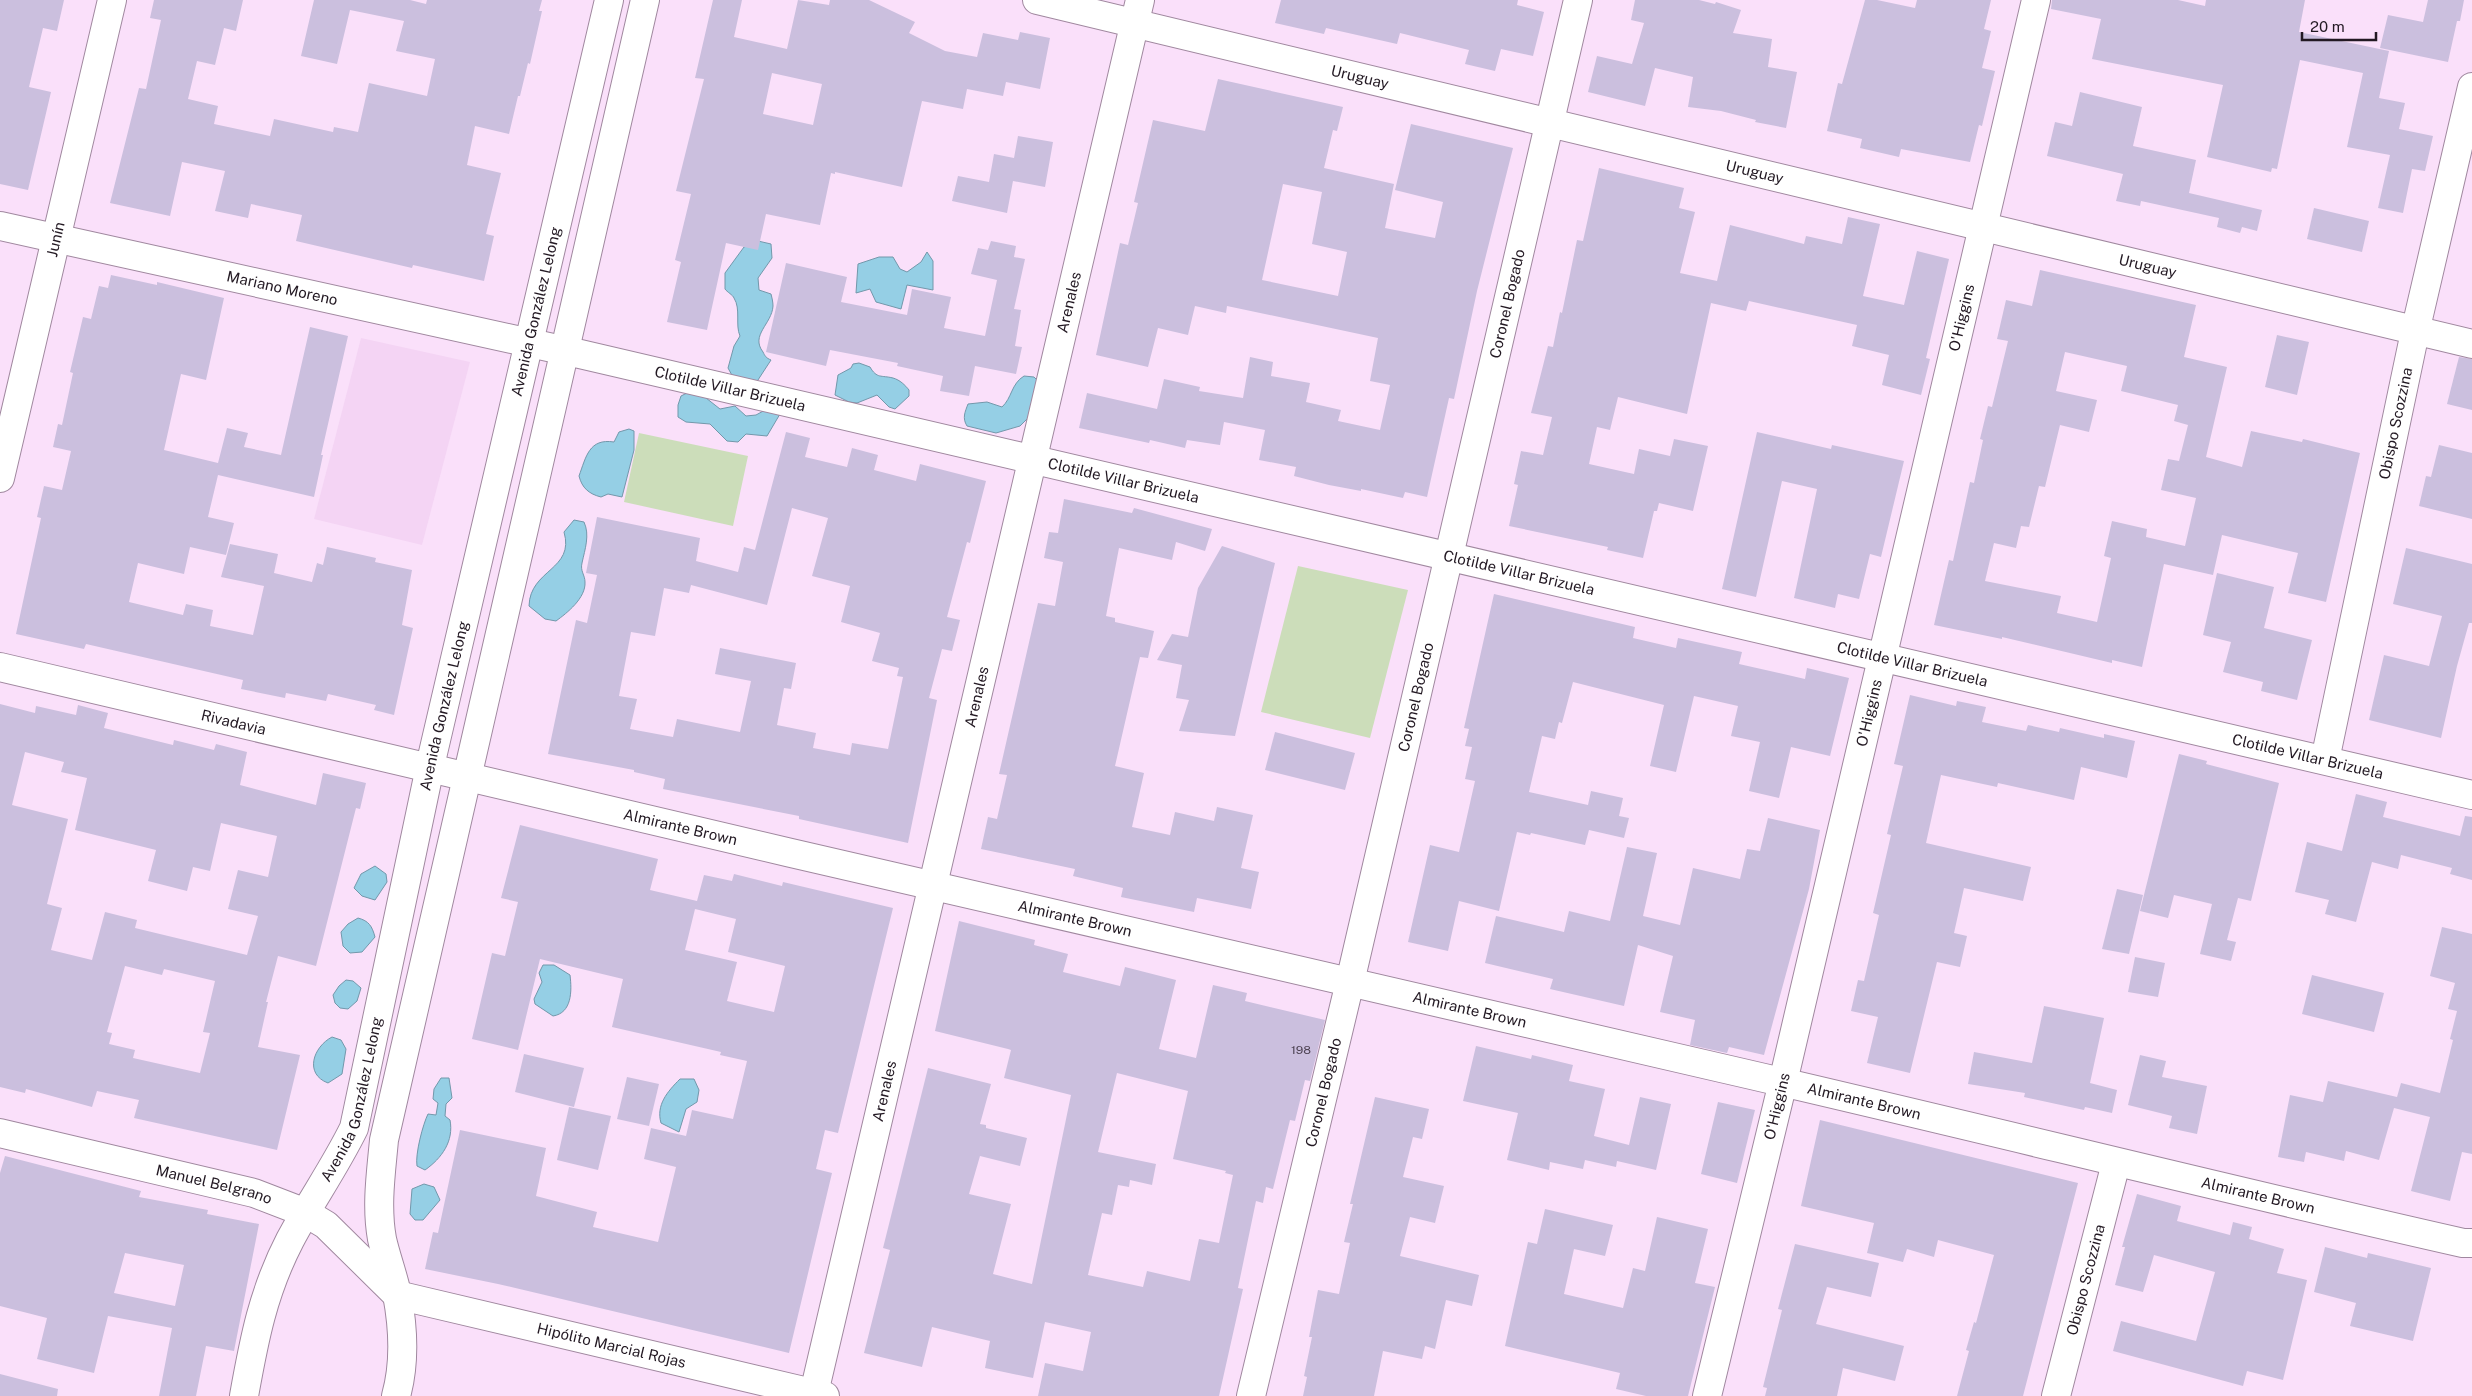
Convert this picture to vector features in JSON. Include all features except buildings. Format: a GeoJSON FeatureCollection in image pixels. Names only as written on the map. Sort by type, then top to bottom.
{"type":"FeatureCollection","features":[{"type":"Feature","properties":{"kind":"street","name":"Junín"},"geometry":{"type":"LineString","coordinates":[[0,478],[112,0]]}},
{"type":"Feature","properties":{"kind":"street","name":"Avenida González Lelong"},"geometry":{"type":"LineString","coordinates":[[244,1396],[257,1324],[276,1272],[290,1240],[354,1128],[429,769],[609,0]]}},
{"type":"Feature","properties":{"kind":"street"},"geometry":{"type":"LineString","coordinates":[[396,1396],[400,1380],[402,1340],[397,1295],[382,1238],[378,1197],[384,1140],[645,0]]}},
{"type":"Feature","properties":{"kind":"street","name":"Uruguay"},"geometry":{"type":"LineString","coordinates":[[1038,0],[1138,12],[1549,123],[2415,332],[2472,344]]}},
{"type":"Feature","properties":{"kind":"street","name":"Coronel Bogado"},"geometry":{"type":"LineString","coordinates":[[1251,1396],[1350,982],[1578,0]]}},
{"type":"Feature","properties":{"kind":"street","name":"O'Higgins"},"geometry":{"type":"LineString","coordinates":[[1707,1396],[1783,1082],[2036,0]]}},
{"type":"Feature","properties":{"kind":"street","name":"Arenales"},"geometry":{"type":"LineString","coordinates":[[819,1395],[932,886],[1138,12]]}},
{"type":"Feature","properties":{"kind":"street","name":"Obispo Scozzina"},"geometry":{"type":"LineString","coordinates":[[2325,760],[2415,332],[2472,87]]}},
{"type":"Feature","properties":{"kind":"street","name":"Mariano Moreno"},"geometry":{"type":"LineString","coordinates":[[0,226],[564,351]]}},
{"type":"Feature","properties":{"kind":"street","name":"Clotilde Villar Brizuela"},"geometry":{"type":"LineString","coordinates":[[564,351],[2472,795]]}},
{"type":"Feature","properties":{"kind":"street","name":"Rivadavia"},"geometry":{"type":"LineString","coordinates":[[0,667],[466,778]]}},
{"type":"Feature","properties":{"kind":"street","name":"Almirante Brown"},"geometry":{"type":"LineString","coordinates":[[466,778],[1783,1082],[2116,1163],[2463,1243],[2472,1243]]}},
{"type":"Feature","properties":{"kind":"street"},"geometry":{"type":"LineString","coordinates":[[359,1104],[392,1109]]}},
{"type":"Feature","properties":{"kind":"street","name":"Manuel Belgrano"},"geometry":{"type":"LineString","coordinates":[[0,1133],[254,1193],[306,1213],[326,1224],[397,1295]]}},
{"type":"Feature","properties":{"kind":"street","name":"Obispo Scozzina"},"geometry":{"type":"LineString","coordinates":[[2056,1396],[2116,1163]]}},
{"type":"Feature","properties":{"kind":"street","name":"Hipólito Marcial Rojas"},"geometry":{"type":"LineString","coordinates":[[397,1295],[819,1395]]}},
{"type":"Feature","properties":{"kind":"shaded area"},"geometry":{"type":"Polygon","coordinates":[[[361,338],[470,362],[422,545],[314,519],[361,338]]]}},
{"type":"Feature","properties":{"kind":"green space"},"geometry":{"type":"Polygon","coordinates":[[[639,433],[748,456],[733,526],[624,502],[639,433]]]}},
{"type":"Feature","properties":{"kind":"green space"},"geometry":{"type":"Polygon","coordinates":[[[1298,566],[1408,590],[1370,738],[1261,712],[1298,566]]]}},
{"type":"Feature","properties":{"kind":"water"},"geometry":{"type":"Polygon","coordinates":[[[758,241],[771,244],[772,258],[758,278],[759,290],[771,294],[773,306],[759,340],[764,355],[771,360],[756,383],[734,379],[728,368],[734,346],[740,336],[736,302],[725,289],[725,273],[744,247],[758,241]]]}},
{"type":"Feature","properties":{"kind":"water"},"geometry":{"type":"Polygon","coordinates":[[[927,252],[933,261],[933,290],[907,285],[901,309],[876,302],[870,289],[856,293],[858,264],[879,257],[893,257],[900,269],[907,272],[921,262],[927,252]]]}},
{"type":"Feature","properties":{"kind":"water"},"geometry":{"type":"Polygon","coordinates":[[[859,363],[870,367],[877,375],[900,381],[909,390],[909,396],[895,409],[889,407],[877,395],[857,403],[849,402],[835,395],[838,375],[851,368],[853,364],[859,363]]]}},
{"type":"Feature","properties":{"kind":"water"},"geometry":{"type":"Polygon","coordinates":[[[1024,376],[1034,377],[1039,382],[1030,416],[1020,426],[996,433],[967,426],[964,418],[968,404],[987,402],[1002,407],[1016,383],[1024,376]]]}},
{"type":"Feature","properties":{"kind":"water"},"geometry":{"type":"Polygon","coordinates":[[[689,392],[701,394],[720,409],[735,406],[746,416],[756,415],[767,409],[780,414],[767,436],[746,434],[738,442],[727,441],[710,424],[686,422],[678,417],[678,405],[681,396],[689,392]]]}},
{"type":"Feature","properties":{"kind":"water"},"geometry":{"type":"Polygon","coordinates":[[[629,429],[634,431],[634,450],[622,497],[608,494],[601,497],[593,494],[584,487],[579,476],[590,450],[599,443],[614,442],[619,432],[629,429]]]}},
{"type":"Feature","properties":{"kind":"water"},"geometry":{"type":"Polygon","coordinates":[[[574,520],[584,522],[587,532],[582,566],[585,580],[584,588],[575,604],[560,618],[556,621],[545,619],[529,606],[531,594],[536,584],[558,562],[563,554],[566,545],[564,532],[574,520]]]}},
{"type":"Feature","properties":{"kind":"water"},"geometry":{"type":"Polygon","coordinates":[[[375,866],[386,874],[387,882],[375,900],[362,896],[354,888],[361,874],[375,866]]]}},
{"type":"Feature","properties":{"kind":"water"},"geometry":{"type":"Polygon","coordinates":[[[358,918],[370,924],[375,937],[362,952],[350,953],[343,946],[341,932],[348,924],[358,918]]]}},
{"type":"Feature","properties":{"kind":"water"},"geometry":{"type":"Polygon","coordinates":[[[543,965],[554,965],[570,975],[571,994],[567,1006],[564,1011],[553,1016],[535,1004],[534,999],[542,982],[539,973],[543,965]]]}},
{"type":"Feature","properties":{"kind":"water"},"geometry":{"type":"Polygon","coordinates":[[[346,980],[353,981],[361,988],[357,1001],[348,1009],[340,1008],[335,1003],[333,995],[346,980]]]}},
{"type":"Feature","properties":{"kind":"water"},"geometry":{"type":"Polygon","coordinates":[[[332,1037],[341,1040],[346,1049],[342,1074],[328,1083],[316,1073],[314,1060],[320,1047],[332,1037]]]}},
{"type":"Feature","properties":{"kind":"water"},"geometry":{"type":"Polygon","coordinates":[[[441,1078],[449,1078],[452,1098],[446,1104],[445,1116],[450,1120],[450,1135],[445,1148],[437,1160],[425,1170],[417,1166],[418,1147],[428,1114],[436,1115],[438,1103],[433,1099],[434,1089],[441,1078]]]}},
{"type":"Feature","properties":{"kind":"water"},"geometry":{"type":"Polygon","coordinates":[[[680,1079],[694,1079],[699,1090],[697,1102],[686,1109],[679,1132],[661,1123],[660,1110],[664,1099],[680,1079]]]}},
{"type":"Feature","properties":{"kind":"water"},"geometry":{"type":"Polygon","coordinates":[[[424,1184],[434,1187],[440,1200],[423,1220],[415,1220],[410,1214],[412,1189],[424,1184]]]}}]}
